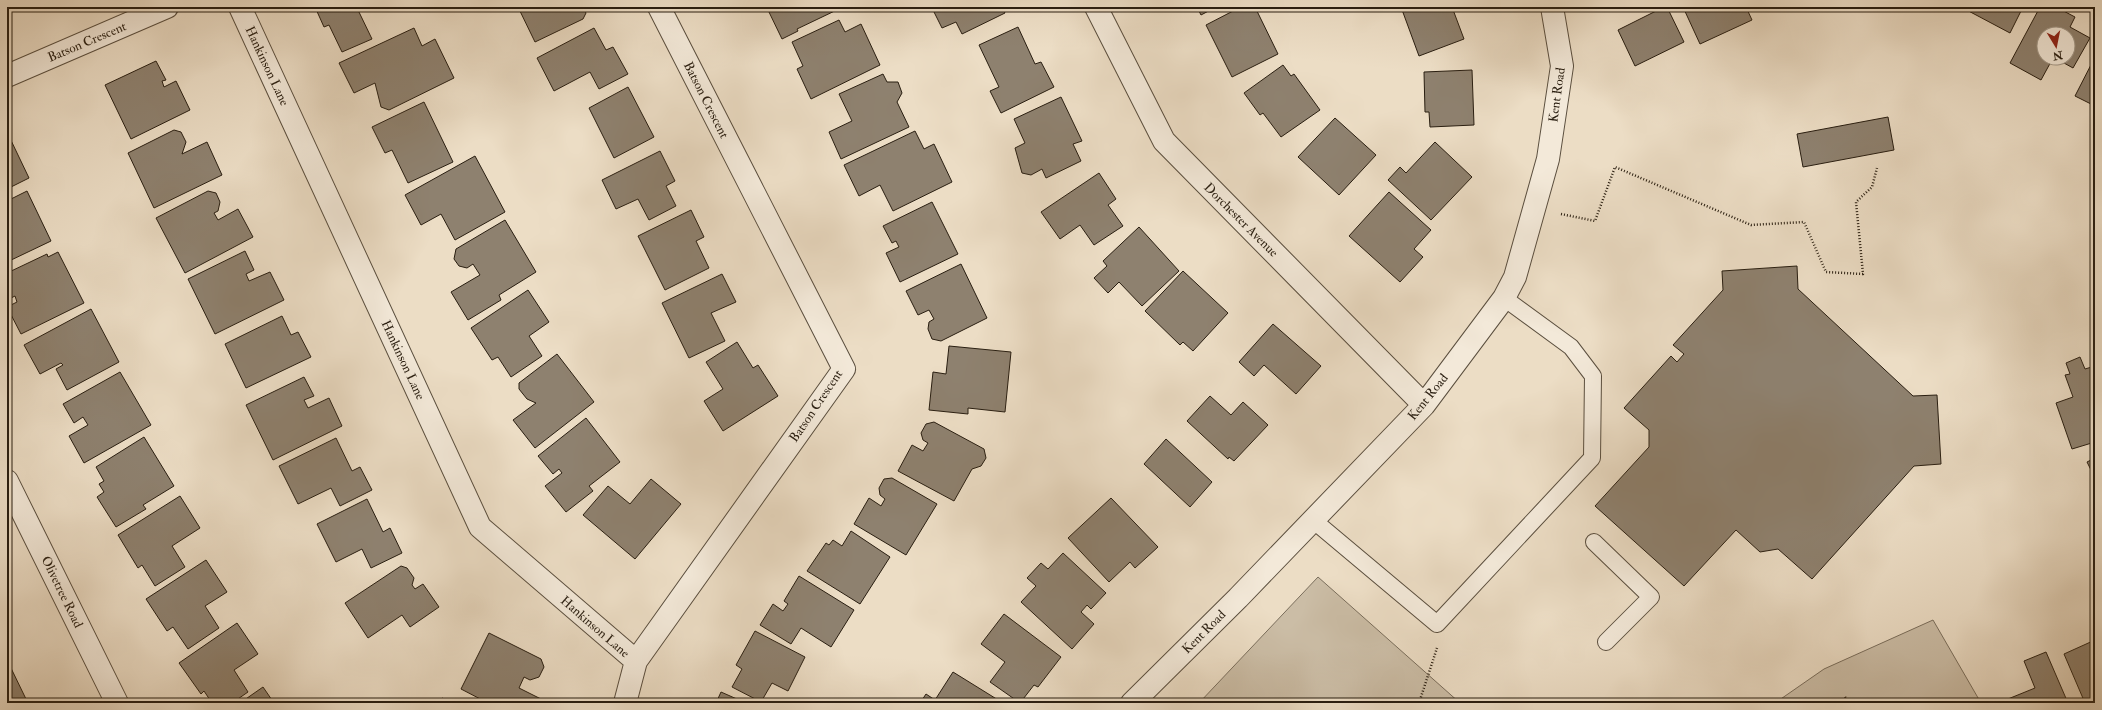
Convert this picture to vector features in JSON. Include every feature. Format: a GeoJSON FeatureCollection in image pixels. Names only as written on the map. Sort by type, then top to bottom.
{"type":"FeatureCollection","features":[{"type":"Feature","properties":{"kind":"street","name":"Batson Crescent"},"geometry":{"type":"LineString","coordinates":[[7,76],[167,7]]}},
{"type":"Feature","properties":{"kind":"street","name":"Hankinson Lane"},"geometry":{"type":"LineString","coordinates":[[240,7],[480,527],[636,661]]}},
{"type":"Feature","properties":{"kind":"street","name":"Batson Crescent"},"geometry":{"type":"LineString","coordinates":[[625,703],[636,661],[844,369],[659,7]]}},
{"type":"Feature","properties":{"kind":"street","name":"Dorchester Avenue"},"geometry":{"type":"LineString","coordinates":[[1096,7],[1164,141],[1424,405]]}},
{"type":"Feature","properties":{"kind":"street","name":"Kent Road"},"geometry":{"type":"LineString","coordinates":[[1132,703],[1238,598],[1424,405],[1504,298],[1515,277],[1548,159],[1562,66],[1552,7]]}},
{"type":"Feature","properties":{"kind":"street","name":"Olivetree Road"},"geometry":{"type":"LineString","coordinates":[[7,481],[117,703]]}},
{"type":"Feature","properties":{"kind":"lane"},"geometry":{"type":"LineString","coordinates":[[1313,520],[1436,624],[1592,458],[1593,376],[1571,347],[1504,298]]}},
{"type":"Feature","properties":{"kind":"lane"},"geometry":{"type":"LineString","coordinates":[[1594,542],[1651,597],[1606,642]]}},
{"type":"Feature","properties":{"kind":"path"},"geometry":{"type":"LineString","coordinates":[[1535,208],[1595,221],[1615,167],[1751,225],[1804,222],[1826,272],[1863,274],[1856,202],[1872,187],[1876,168]]}},
{"type":"Feature","properties":{"kind":"path"},"geometry":{"type":"LineString","coordinates":[[1419,703],[1438,646]]}},
{"type":"Feature","properties":{"kind":"path"},"geometry":{"type":"LineString","coordinates":[[1845,697],[1849,703]]}},
{"type":"Feature","properties":{"kind":"shaded area"},"geometry":{"type":"Polygon","coordinates":[[[1318,577],[1460,703],[1199,703],[1318,577]]]}},
{"type":"Feature","properties":{"kind":"shaded area"},"geometry":{"type":"Polygon","coordinates":[[[1933,620],[1981,703],[1775,703],[1824,669],[1933,620]]]}},
{"type":"Feature","properties":{"kind":"building"},"geometry":{"type":"Polygon","coordinates":[[[315,7],[364,7],[358,10],[372,39],[342,52],[329,25],[324,27],[315,7]]]}},
{"type":"Feature","properties":{"kind":"building"},"geometry":{"type":"Polygon","coordinates":[[[518,7],[583,7],[586,13],[583,19],[535,42],[518,7]]]}},
{"type":"Feature","properties":{"kind":"building"},"geometry":{"type":"Polygon","coordinates":[[[773,7],[843,7],[797,29],[798,31],[782,39],[768,10],[773,7]]]}},
{"type":"Feature","properties":{"kind":"building"},"geometry":{"type":"Polygon","coordinates":[[[1002,7],[1005,13],[962,34],[956,22],[942,28],[932,8],[1002,7]]]}},
{"type":"Feature","properties":{"kind":"building"},"geometry":{"type":"Polygon","coordinates":[[[1197,7],[1216,7],[1201,15],[1197,7]]]}},
{"type":"Feature","properties":{"kind":"building"},"geometry":{"type":"Polygon","coordinates":[[[1231,7],[1255,7],[1278,54],[1232,77],[1206,25],[1233,11],[1231,7]]]}},
{"type":"Feature","properties":{"kind":"building"},"geometry":{"type":"Polygon","coordinates":[[[1401,7],[1452,7],[1464,39],[1419,56],[1401,7]]]}},
{"type":"Feature","properties":{"kind":"building"},"geometry":{"type":"Polygon","coordinates":[[[1664,7],[1667,7],[1684,42],[1635,66],[1618,30],[1664,7]]]}},
{"type":"Feature","properties":{"kind":"building"},"geometry":{"type":"Polygon","coordinates":[[[1683,7],[1746,7],[1752,20],[1700,44],[1683,7]]]}},
{"type":"Feature","properties":{"kind":"building"},"geometry":{"type":"Polygon","coordinates":[[[1961,7],[2023,7],[2010,33],[1961,7]]]}},
{"type":"Feature","properties":{"kind":"building"},"geometry":{"type":"Polygon","coordinates":[[[2040,7],[2056,7],[2075,17],[2070,26],[2036,26],[2036,66],[2049,66],[2041,80],[2010,63],[2040,7]]]}},
{"type":"Feature","properties":{"kind":"building"},"geometry":{"type":"Polygon","coordinates":[[[839,20],[845,32],[861,24],[880,65],[811,99],[797,69],[803,66],[792,42],[839,20]]]}},
{"type":"Feature","properties":{"kind":"building"},"geometry":{"type":"Polygon","coordinates":[[[1018,27],[1035,64],[1041,62],[1054,87],[1001,113],[990,91],[999,87],[979,45],[1018,27]]]}},
{"type":"Feature","properties":{"kind":"building"},"geometry":{"type":"Polygon","coordinates":[[[414,28],[422,46],[435,39],[454,78],[389,110],[381,107],[375,83],[354,93],[339,63],[414,28]]]}},
{"type":"Feature","properties":{"kind":"building"},"geometry":{"type":"Polygon","coordinates":[[[594,28],[606,50],[613,47],[628,74],[599,89],[590,72],[554,91],[537,58],[594,28]]]}},
{"type":"Feature","properties":{"kind":"building"},"geometry":{"type":"Polygon","coordinates":[[[2076,30],[2090,38],[2076,63],[2076,30]]]}},
{"type":"Feature","properties":{"kind":"building"},"geometry":{"type":"Polygon","coordinates":[[[2095,57],[2095,106],[2075,96],[2095,57]]]}},
{"type":"Feature","properties":{"kind":"building"},"geometry":{"type":"Polygon","coordinates":[[[156,61],[166,80],[162,81],[164,87],[176,81],[190,110],[131,139],[105,85],[156,61]]]}},
{"type":"Feature","properties":{"kind":"building"},"geometry":{"type":"Polygon","coordinates":[[[1283,65],[1291,76],[1294,74],[1320,110],[1281,137],[1263,113],[1260,115],[1244,93],[1283,65]]]}},
{"type":"Feature","properties":{"kind":"building"},"geometry":{"type":"Polygon","coordinates":[[[1472,70],[1474,125],[1430,127],[1429,112],[1425,112],[1424,72],[1472,70]]]}},
{"type":"Feature","properties":{"kind":"building"},"geometry":{"type":"Polygon","coordinates":[[[883,74],[887,82],[898,82],[902,93],[897,102],[909,127],[841,159],[829,132],[852,121],[839,94],[883,74]]]}},
{"type":"Feature","properties":{"kind":"building"},"geometry":{"type":"Polygon","coordinates":[[[628,87],[654,137],[614,158],[589,108],[628,87]]]}},
{"type":"Feature","properties":{"kind":"building"},"geometry":{"type":"Polygon","coordinates":[[[1061,97],[1082,141],[1073,144],[1081,161],[1046,178],[1042,169],[1031,175],[1022,173],[1015,148],[1025,143],[1014,119],[1061,97]]]}},
{"type":"Feature","properties":{"kind":"building"},"geometry":{"type":"Polygon","coordinates":[[[424,102],[453,162],[408,183],[392,150],[385,153],[372,127],[424,102]]]}},
{"type":"Feature","properties":{"kind":"building"},"geometry":{"type":"Polygon","coordinates":[[[1888,117],[1894,150],[1803,167],[1797,134],[1888,117]]]}},
{"type":"Feature","properties":{"kind":"building"},"geometry":{"type":"Polygon","coordinates":[[[1335,118],[1376,155],[1339,195],[1298,157],[1335,118]]]}},
{"type":"Feature","properties":{"kind":"building"},"geometry":{"type":"Polygon","coordinates":[[[174,130],[181,132],[186,142],[182,154],[207,142],[222,175],[154,208],[128,153],[174,130]]]}},
{"type":"Feature","properties":{"kind":"building"},"geometry":{"type":"Polygon","coordinates":[[[915,131],[924,149],[934,144],[952,182],[893,211],[880,185],[859,196],[844,165],[915,131]]]}},
{"type":"Feature","properties":{"kind":"building"},"geometry":{"type":"Polygon","coordinates":[[[7,132],[29,178],[7,189],[7,132]]]}},
{"type":"Feature","properties":{"kind":"building"},"geometry":{"type":"Polygon","coordinates":[[[1435,142],[1472,177],[1431,220],[1388,180],[1400,167],[1406,173],[1435,142]]]}},
{"type":"Feature","properties":{"kind":"building"},"geometry":{"type":"Polygon","coordinates":[[[660,151],[675,181],[666,186],[676,206],[649,220],[638,199],[616,209],[602,180],[660,151]]]}},
{"type":"Feature","properties":{"kind":"building"},"geometry":{"type":"Polygon","coordinates":[[[475,156],[505,212],[455,240],[441,214],[421,225],[405,195],[475,156]]]}},
{"type":"Feature","properties":{"kind":"building"},"geometry":{"type":"Polygon","coordinates":[[[1099,173],[1116,199],[1108,205],[1123,226],[1094,245],[1080,225],[1060,239],[1041,212],[1099,173]]]}},
{"type":"Feature","properties":{"kind":"building"},"geometry":{"type":"Polygon","coordinates":[[[27,191],[51,241],[7,262],[7,201],[27,191]]]}},
{"type":"Feature","properties":{"kind":"building"},"geometry":{"type":"Polygon","coordinates":[[[208,191],[216,193],[220,202],[218,211],[214,213],[218,220],[238,209],[253,237],[185,273],[156,218],[208,191]]]}},
{"type":"Feature","properties":{"kind":"building"},"geometry":{"type":"Polygon","coordinates":[[[1389,192],[1431,230],[1414,249],[1423,257],[1400,282],[1349,236],[1389,192]]]}},
{"type":"Feature","properties":{"kind":"building"},"geometry":{"type":"Polygon","coordinates":[[[932,202],[958,254],[900,282],[886,253],[899,247],[896,241],[892,243],[883,226],[932,202]]]}},
{"type":"Feature","properties":{"kind":"building"},"geometry":{"type":"Polygon","coordinates":[[[691,210],[704,237],[696,241],[709,268],[665,290],[638,236],[691,210]]]}},
{"type":"Feature","properties":{"kind":"building"},"geometry":{"type":"Polygon","coordinates":[[[505,220],[536,272],[499,295],[501,300],[468,320],[451,292],[480,275],[473,264],[467,268],[459,266],[454,259],[456,249],[505,220]]]}},
{"type":"Feature","properties":{"kind":"building"},"geometry":{"type":"Polygon","coordinates":[[[1139,227],[1179,271],[1142,306],[1119,282],[1108,293],[1094,278],[1107,266],[1103,261],[1139,227]]]}},
{"type":"Feature","properties":{"kind":"building"},"geometry":{"type":"Polygon","coordinates":[[[245,251],[254,270],[246,274],[249,281],[270,272],[284,300],[215,334],[188,279],[245,251]]]}},
{"type":"Feature","properties":{"kind":"building"},"geometry":{"type":"Polygon","coordinates":[[[58,252],[84,303],[21,334],[7,307],[17,302],[15,296],[7,300],[7,273],[47,254],[48,257],[58,252]]]}},
{"type":"Feature","properties":{"kind":"building"},"geometry":{"type":"Polygon","coordinates":[[[961,264],[987,318],[941,341],[932,339],[928,329],[929,322],[934,319],[929,310],[918,315],[906,291],[961,264]]]}},
{"type":"Feature","properties":{"kind":"building"},"geometry":{"type":"Polygon","coordinates":[[[1797,266],[1798,289],[1913,396],[1937,395],[1941,464],[1914,466],[1812,579],[1778,549],[1760,552],[1736,530],[1684,586],[1595,506],[1649,447],[1649,430],[1624,408],[1671,356],[1677,362],[1684,354],[1673,345],[1723,290],[1722,271],[1797,266]]]}},
{"type":"Feature","properties":{"kind":"building"},"geometry":{"type":"Polygon","coordinates":[[[1183,271],[1228,313],[1193,351],[1183,342],[1180,345],[1145,311],[1183,271]]]}},
{"type":"Feature","properties":{"kind":"building"},"geometry":{"type":"Polygon","coordinates":[[[722,274],[736,302],[711,313],[725,341],[689,358],[662,303],[722,274]]]}},
{"type":"Feature","properties":{"kind":"building"},"geometry":{"type":"Polygon","coordinates":[[[528,290],[549,322],[529,336],[542,356],[511,377],[498,357],[492,360],[471,328],[528,290]]]}},
{"type":"Feature","properties":{"kind":"building"},"geometry":{"type":"Polygon","coordinates":[[[91,309],[119,362],[67,390],[56,369],[63,365],[61,363],[40,374],[24,345],[91,309]]]}},
{"type":"Feature","properties":{"kind":"building"},"geometry":{"type":"Polygon","coordinates":[[[282,316],[291,335],[298,332],[311,357],[246,388],[225,344],[282,316]]]}},
{"type":"Feature","properties":{"kind":"building"},"geometry":{"type":"Polygon","coordinates":[[[1273,324],[1321,366],[1296,394],[1264,365],[1254,376],[1239,362],[1273,324]]]}},
{"type":"Feature","properties":{"kind":"building"},"geometry":{"type":"Polygon","coordinates":[[[737,342],[753,368],[758,365],[778,396],[723,431],[704,401],[723,389],[706,362],[737,342]]]}},
{"type":"Feature","properties":{"kind":"building"},"geometry":{"type":"Polygon","coordinates":[[[949,346],[1011,352],[1005,412],[968,408],[968,414],[929,410],[933,372],[946,374],[949,346]]]}},
{"type":"Feature","properties":{"kind":"building"},"geometry":{"type":"Polygon","coordinates":[[[557,354],[594,402],[535,448],[513,420],[536,403],[527,399],[519,389],[519,383],[557,354]]]}},
{"type":"Feature","properties":{"kind":"building"},"geometry":{"type":"Polygon","coordinates":[[[2080,357],[2085,369],[2095,366],[2095,442],[2072,449],[2056,403],[2073,397],[2065,375],[2070,374],[2066,363],[2080,357]]]}},
{"type":"Feature","properties":{"kind":"building"},"geometry":{"type":"Polygon","coordinates":[[[120,372],[151,425],[84,463],[69,436],[88,425],[83,417],[74,423],[63,404],[120,372]]]}},
{"type":"Feature","properties":{"kind":"building"},"geometry":{"type":"Polygon","coordinates":[[[304,377],[314,396],[304,400],[308,408],[329,398],[342,426],[273,460],[246,405],[304,377]]]}},
{"type":"Feature","properties":{"kind":"building"},"geometry":{"type":"Polygon","coordinates":[[[1210,396],[1231,415],[1243,402],[1268,425],[1234,461],[1229,457],[1228,459],[1187,421],[1210,396]]]}},
{"type":"Feature","properties":{"kind":"building"},"geometry":{"type":"Polygon","coordinates":[[[586,418],[620,462],[589,486],[593,491],[566,512],[545,486],[562,473],[559,469],[553,474],[538,456],[586,418]]]}},
{"type":"Feature","properties":{"kind":"building"},"geometry":{"type":"Polygon","coordinates":[[[934,422],[984,449],[986,458],[981,466],[972,469],[954,501],[898,471],[912,445],[923,451],[928,443],[923,440],[921,433],[926,424],[934,422]]]}},
{"type":"Feature","properties":{"kind":"building"},"geometry":{"type":"Polygon","coordinates":[[[144,437],[174,486],[143,505],[146,509],[116,527],[97,497],[104,492],[99,484],[104,481],[96,467],[144,437]]]}},
{"type":"Feature","properties":{"kind":"building"},"geometry":{"type":"Polygon","coordinates":[[[336,438],[352,471],[360,467],[372,490],[340,506],[331,488],[298,504],[279,466],[336,438]]]}},
{"type":"Feature","properties":{"kind":"building"},"geometry":{"type":"Polygon","coordinates":[[[1166,439],[1212,482],[1190,507],[1144,464],[1166,439]]]}},
{"type":"Feature","properties":{"kind":"building"},"geometry":{"type":"Polygon","coordinates":[[[2095,458],[2095,478],[2087,462],[2095,458]]]}},
{"type":"Feature","properties":{"kind":"building"},"geometry":{"type":"Polygon","coordinates":[[[892,478],[937,504],[906,555],[854,524],[869,498],[881,506],[885,499],[880,495],[879,488],[884,479],[892,478]]]}},
{"type":"Feature","properties":{"kind":"building"},"geometry":{"type":"Polygon","coordinates":[[[651,479],[681,504],[635,559],[583,515],[608,486],[630,504],[651,479]]]}},
{"type":"Feature","properties":{"kind":"building"},"geometry":{"type":"Polygon","coordinates":[[[180,496],[200,528],[172,546],[185,567],[155,586],[142,565],[138,568],[118,535],[180,496]]]}},
{"type":"Feature","properties":{"kind":"building"},"geometry":{"type":"Polygon","coordinates":[[[1111,498],[1158,547],[1135,568],[1130,562],[1109,582],[1068,538],[1111,498]]]}},
{"type":"Feature","properties":{"kind":"building"},"geometry":{"type":"Polygon","coordinates":[[[367,499],[383,532],[390,528],[402,553],[371,568],[362,549],[336,562],[317,524],[367,499]]]}},
{"type":"Feature","properties":{"kind":"building"},"geometry":{"type":"Polygon","coordinates":[[[851,531],[890,557],[860,604],[807,571],[826,543],[829,545],[833,540],[842,546],[851,531]]]}},
{"type":"Feature","properties":{"kind":"building"},"geometry":{"type":"Polygon","coordinates":[[[1063,553],[1106,593],[1091,609],[1087,605],[1081,612],[1094,624],[1072,649],[1021,602],[1036,586],[1027,578],[1041,563],[1048,569],[1063,553]]]}},
{"type":"Feature","properties":{"kind":"building"},"geometry":{"type":"Polygon","coordinates":[[[206,560],[227,592],[205,606],[219,628],[188,649],[173,627],[167,631],[146,599],[206,560]]]}},
{"type":"Feature","properties":{"kind":"building"},"geometry":{"type":"Polygon","coordinates":[[[401,566],[407,568],[414,578],[412,585],[415,589],[423,584],[439,607],[410,627],[402,615],[368,638],[345,603],[401,566]]]}},
{"type":"Feature","properties":{"kind":"building"},"geometry":{"type":"Polygon","coordinates":[[[799,576],[854,610],[831,647],[801,628],[791,644],[760,625],[773,604],[783,611],[788,604],[784,601],[799,576]]]}},
{"type":"Feature","properties":{"kind":"building"},"geometry":{"type":"Polygon","coordinates":[[[1004,614],[1061,657],[1038,687],[1034,685],[1020,703],[990,682],[1005,662],[981,644],[1004,614]]]}},
{"type":"Feature","properties":{"kind":"building"},"geometry":{"type":"Polygon","coordinates":[[[237,623],[258,654],[234,670],[248,692],[232,703],[212,703],[204,691],[201,694],[179,663],[237,623]]]}},
{"type":"Feature","properties":{"kind":"building"},"geometry":{"type":"Polygon","coordinates":[[[755,631],[805,657],[788,691],[772,683],[761,702],[732,687],[742,669],[736,665],[755,631]]]}},
{"type":"Feature","properties":{"kind":"building"},"geometry":{"type":"Polygon","coordinates":[[[489,633],[541,659],[544,667],[539,677],[530,680],[524,677],[519,688],[543,700],[542,703],[488,703],[461,689],[489,633]]]}},
{"type":"Feature","properties":{"kind":"building"},"geometry":{"type":"Polygon","coordinates":[[[2095,640],[2095,703],[2085,703],[2064,654],[2095,640]]]}},
{"type":"Feature","properties":{"kind":"building"},"geometry":{"type":"Polygon","coordinates":[[[2046,652],[2068,703],[2004,703],[2003,701],[2035,688],[2024,661],[2046,652]]]}},
{"type":"Feature","properties":{"kind":"building"},"geometry":{"type":"Polygon","coordinates":[[[9,664],[26,699],[17,703],[7,703],[7,665],[9,664]]]}},
{"type":"Feature","properties":{"kind":"building"},"geometry":{"type":"Polygon","coordinates":[[[953,672],[1003,703],[920,703],[926,694],[935,700],[953,672]]]}},
{"type":"Feature","properties":{"kind":"building"},"geometry":{"type":"Polygon","coordinates":[[[263,687],[274,703],[240,703],[263,687]]]}},
{"type":"Feature","properties":{"kind":"building"},"geometry":{"type":"Polygon","coordinates":[[[721,692],[746,703],[716,703],[721,692]]]}},
{"type":"Feature","properties":{"kind":"building"},"geometry":{"type":"Polygon","coordinates":[[[442,698],[454,703],[441,703],[442,698]]]}}]}
